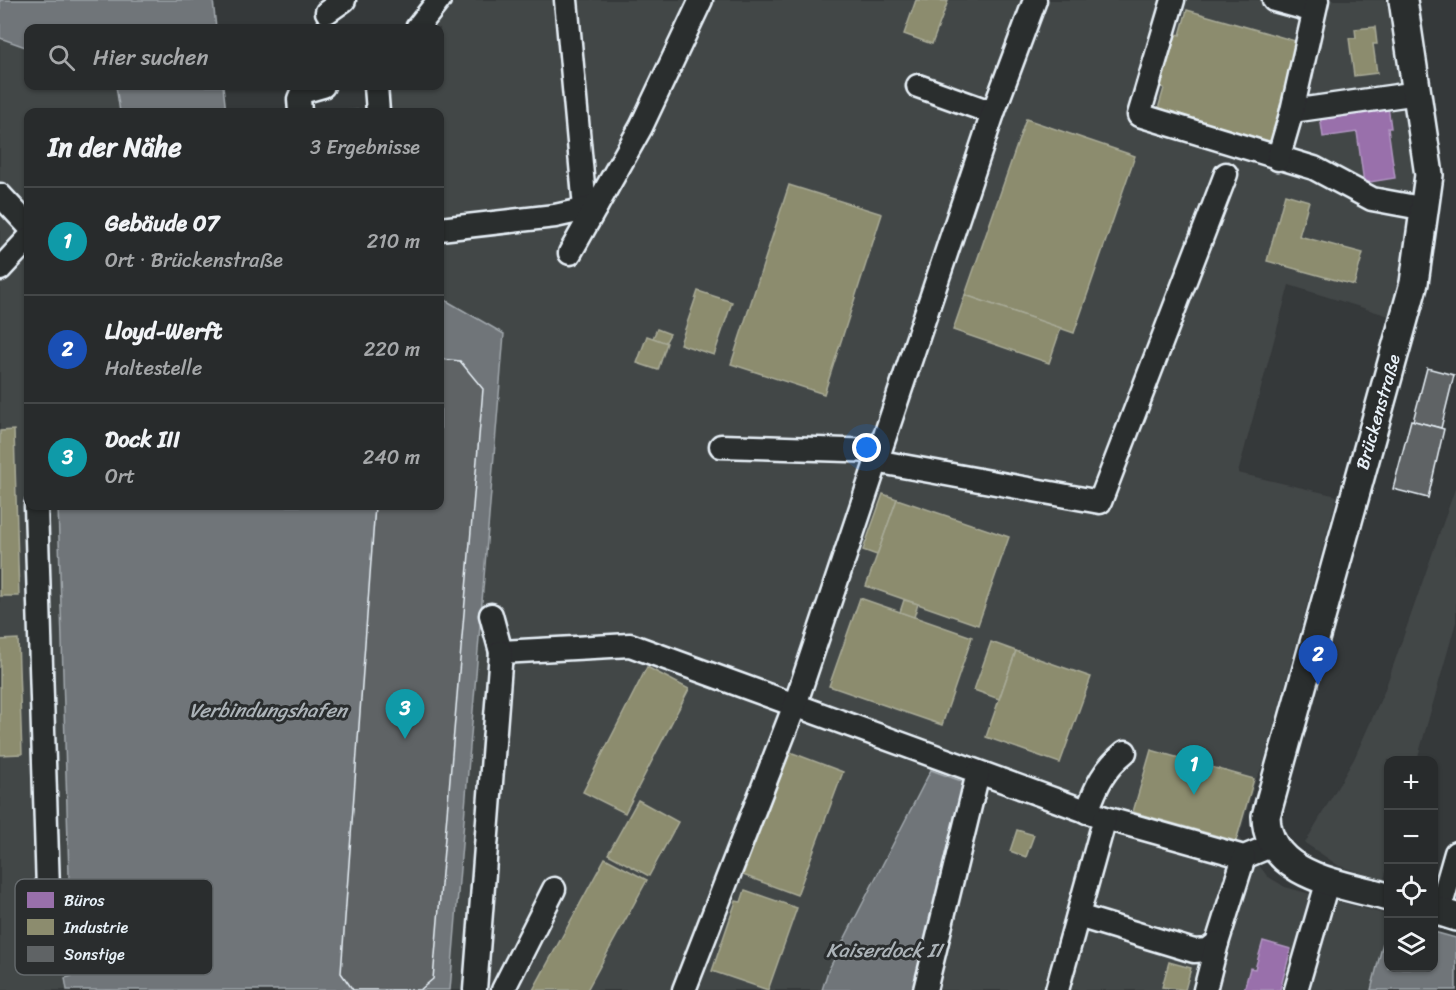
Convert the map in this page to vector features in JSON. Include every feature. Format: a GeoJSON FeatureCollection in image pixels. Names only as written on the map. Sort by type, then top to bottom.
{"type":"FeatureCollection","features":[{"type":"Feature","properties":{"kind":"main road","name":"Brückenstraße"},"geometry":{"type":"LineString","coordinates":[[1273,845],[1266,816],[1414,283],[1426,209],[1428,154],[1403,0]]}},
{"type":"Feature","properties":{"kind":"main road"},"geometry":{"type":"LineString","coordinates":[[1273,845],[1295,868],[1384,896]]}},
{"type":"Feature","properties":{"kind":"street"},"geometry":{"type":"LineString","coordinates":[[420,24],[439,0]]}},
{"type":"Feature","properties":{"kind":"street"},"geometry":{"type":"LineString","coordinates":[[566,0],[591,207]]}},
{"type":"Feature","properties":{"kind":"street"},"geometry":{"type":"LineString","coordinates":[[570,254],[591,207],[641,127],[700,0]]}},
{"type":"Feature","properties":{"kind":"street"},"geometry":{"type":"LineString","coordinates":[[684,990],[795,705],[993,113],[1035,0]]}},
{"type":"Feature","properties":{"kind":"street"},"geometry":{"type":"LineString","coordinates":[[1173,0],[1139,115],[1278,159],[1314,168],[1372,199],[1426,209]]}},
{"type":"Feature","properties":{"kind":"street"},"geometry":{"type":"LineString","coordinates":[[1274,0],[1316,6],[1292,111],[1278,159]]}},
{"type":"Feature","properties":{"kind":"street"},"geometry":{"type":"LineString","coordinates":[[918,86],[993,113]]}},
{"type":"Feature","properties":{"kind":"street"},"geometry":{"type":"LineString","coordinates":[[300,108],[299,99],[302,92],[309,90]]}},
{"type":"Feature","properties":{"kind":"street"},"geometry":{"type":"LineString","coordinates":[[376,90],[378,108]]}},
{"type":"Feature","properties":{"kind":"street"},"geometry":{"type":"LineString","coordinates":[[1292,111],[1418,93]]}},
{"type":"Feature","properties":{"kind":"street"},"geometry":{"type":"LineString","coordinates":[[721,446],[877,456],[1100,502],[1226,174]]}},
{"type":"Feature","properties":{"kind":"street"},"geometry":{"type":"LineString","coordinates":[[0,195],[24,221]]}},
{"type":"Feature","properties":{"kind":"street"},"geometry":{"type":"LineString","coordinates":[[444,229],[555,216],[591,207]]}},
{"type":"Feature","properties":{"kind":"street"},"geometry":{"type":"LineString","coordinates":[[0,269],[24,242]]}},
{"type":"Feature","properties":{"kind":"street"},"geometry":{"type":"LineString","coordinates":[[36,510],[48,879]]}},
{"type":"Feature","properties":{"kind":"street"},"geometry":{"type":"LineString","coordinates":[[475,990],[501,652],[491,615]]}},
{"type":"Feature","properties":{"kind":"street"},"geometry":{"type":"LineString","coordinates":[[501,652],[630,645],[1096,815],[1244,857],[1273,845]]}},
{"type":"Feature","properties":{"kind":"street"},"geometry":{"type":"LineString","coordinates":[[1057,990],[1078,916],[1096,815],[1097,782],[1109,765],[1125,752]]}},
{"type":"Feature","properties":{"kind":"street"},"geometry":{"type":"LineString","coordinates":[[925,990],[978,773]]}},
{"type":"Feature","properties":{"kind":"street"},"geometry":{"type":"LineString","coordinates":[[1443,913],[1456,853]]}},
{"type":"Feature","properties":{"kind":"street"},"geometry":{"type":"LineString","coordinates":[[1205,990],[1244,857]]}},
{"type":"Feature","properties":{"kind":"street"},"geometry":{"type":"LineString","coordinates":[[1296,990],[1328,880]]}},
{"type":"Feature","properties":{"kind":"street"},"geometry":{"type":"LineString","coordinates":[[503,990],[554,889]]}},
{"type":"Feature","properties":{"kind":"street"},"geometry":{"type":"LineString","coordinates":[[1078,916],[1194,951],[1208,950],[1217,944]]}},
{"type":"Feature","properties":{"kind":"shaded area"},"geometry":{"type":"Polygon","coordinates":[[[455,0],[1386,0],[1403,81],[1415,179],[1411,223],[1389,316],[1289,285],[1238,473],[1337,496],[1263,765],[1256,779],[1239,838],[1267,876],[1285,887],[1384,914],[1384,939],[1371,990],[450,990],[504,335],[444,299],[444,108],[363,108],[385,106],[386,90],[444,90],[444,24],[434,24],[455,0]]]}},
{"type":"Feature","properties":{"kind":"shaded area"},"geometry":{"type":"Polygon","coordinates":[[[0,38],[24,47],[24,90],[117,90],[119,108],[24,108],[24,510],[58,510],[69,879],[15,879],[15,975],[72,975],[72,977],[65,978],[67,990],[0,990],[0,38]]]}},
{"type":"Feature","properties":{"kind":"shaded area"},"geometry":{"type":"Polygon","coordinates":[[[1456,486],[1456,622],[1418,756],[1384,756],[1384,880],[1339,866],[1305,843],[1354,759],[1384,692],[1456,486]]]}},
{"type":"Feature","properties":{"kind":"water"},"geometry":{"type":"Polygon","coordinates":[[[0,0],[213,0],[216,24],[24,24],[24,47],[0,38],[0,0]]]}},
{"type":"Feature","properties":{"kind":"water"},"geometry":{"type":"Polygon","coordinates":[[[117,90],[223,90],[226,108],[119,108],[117,90]]]}},
{"type":"Feature","properties":{"kind":"water","name":"Verbindungshafen"},"geometry":{"type":"Polygon","coordinates":[[[444,299],[504,334],[450,990],[67,990],[65,978],[72,975],[213,975],[213,879],[69,879],[58,510],[444,510],[444,299]]]}},
{"type":"Feature","properties":{"kind":"water","name":"Kaiserdock II"},"geometry":{"type":"Polygon","coordinates":[[[931,770],[964,782],[923,957],[912,990],[822,990],[828,971],[931,770]]]}},
{"type":"Feature","properties":{"kind":"water"},"geometry":{"type":"Polygon","coordinates":[[[1438,933],[1456,938],[1456,990],[1371,990],[1384,939],[1384,972],[1438,972],[1438,933]]]}},
{"type":"Feature","properties":{"kind":"building: Büros"},"geometry":{"type":"Polygon","coordinates":[[[1388,106],[1391,128],[1388,128],[1395,178],[1364,183],[1357,132],[1323,137],[1320,116],[1388,106]]]}},
{"type":"Feature","properties":{"kind":"building: Büros"},"geometry":{"type":"Polygon","coordinates":[[[1263,941],[1291,949],[1280,990],[1244,990],[1250,968],[1255,969],[1263,941]]]}},
{"type":"Feature","properties":{"kind":"building: Industrie"},"geometry":{"type":"Polygon","coordinates":[[[916,0],[948,1],[932,44],[904,34],[916,0]]]}},
{"type":"Feature","properties":{"kind":"building: Industrie"},"geometry":{"type":"Polygon","coordinates":[[[1187,10],[1302,43],[1271,149],[1156,116],[1164,88],[1161,87],[1176,34],[1180,35],[1187,10]]]}},
{"type":"Feature","properties":{"kind":"building: Industrie"},"geometry":{"type":"Polygon","coordinates":[[[1375,27],[1377,44],[1373,44],[1377,73],[1354,76],[1349,38],[1356,38],[1355,29],[1375,27]]]}},
{"type":"Feature","properties":{"kind":"building: Industrie"},"geometry":{"type":"Polygon","coordinates":[[[1026,119],[1135,156],[1074,333],[965,295],[1026,119]]]}},
{"type":"Feature","properties":{"kind":"building: Industrie"},"geometry":{"type":"Polygon","coordinates":[[[789,185],[882,214],[824,394],[731,364],[789,185]]]}},
{"type":"Feature","properties":{"kind":"building: Industrie"},"geometry":{"type":"Polygon","coordinates":[[[1285,194],[1309,201],[1299,236],[1363,253],[1354,285],[1267,261],[1285,194]]]}},
{"type":"Feature","properties":{"kind":"building: Industrie"},"geometry":{"type":"Polygon","coordinates":[[[698,291],[732,302],[714,355],[680,344],[698,291]]]}},
{"type":"Feature","properties":{"kind":"building: Industrie"},"geometry":{"type":"Polygon","coordinates":[[[965,295],[1061,328],[1049,363],[953,330],[965,295]]]}},
{"type":"Feature","properties":{"kind":"building: Industrie"},"geometry":{"type":"Polygon","coordinates":[[[657,329],[670,334],[665,343],[653,338],[657,329]]]}},
{"type":"Feature","properties":{"kind":"building: Industrie"},"geometry":{"type":"Polygon","coordinates":[[[647,336],[667,343],[658,370],[637,363],[647,336]]]}},
{"type":"Feature","properties":{"kind":"building: Industrie"},"geometry":{"type":"Polygon","coordinates":[[[14,430],[19,596],[0,596],[0,431],[14,430]]]}},
{"type":"Feature","properties":{"kind":"building: Industrie"},"geometry":{"type":"Polygon","coordinates":[[[883,494],[897,499],[877,555],[863,550],[883,494]]]}},
{"type":"Feature","properties":{"kind":"building: Industrie"},"geometry":{"type":"Polygon","coordinates":[[[897,499],[1009,537],[978,625],[866,586],[897,499]]]}},
{"type":"Feature","properties":{"kind":"building: Industrie"},"geometry":{"type":"Polygon","coordinates":[[[860,598],[972,637],[942,725],[829,686],[860,598]]]}},
{"type":"Feature","properties":{"kind":"building: Industrie"},"geometry":{"type":"Polygon","coordinates":[[[904,600],[918,604],[914,617],[900,612],[904,600]]]}},
{"type":"Feature","properties":{"kind":"building: Industrie"},"geometry":{"type":"Polygon","coordinates":[[[18,639],[22,754],[0,755],[0,640],[18,639]]]}},
{"type":"Feature","properties":{"kind":"building: Industrie"},"geometry":{"type":"Polygon","coordinates":[[[991,642],[1016,651],[999,699],[974,690],[991,642]]]}},
{"type":"Feature","properties":{"kind":"building: Industrie"},"geometry":{"type":"Polygon","coordinates":[[[1016,651],[1091,677],[1060,763],[986,737],[1016,651]]]}},
{"type":"Feature","properties":{"kind":"building: Industrie"},"geometry":{"type":"Polygon","coordinates":[[[647,667],[689,689],[625,813],[583,792],[647,667]]]}},
{"type":"Feature","properties":{"kind":"building: Industrie"},"geometry":{"type":"Polygon","coordinates":[[[1151,750],[1254,779],[1236,841],[1133,812],[1151,750]]]}},
{"type":"Feature","properties":{"kind":"building: Industrie"},"geometry":{"type":"Polygon","coordinates":[[[790,752],[843,772],[797,895],[743,875],[790,752]]]}},
{"type":"Feature","properties":{"kind":"building: Industrie"},"geometry":{"type":"Polygon","coordinates":[[[638,800],[678,822],[649,876],[608,854],[638,800]]]}},
{"type":"Feature","properties":{"kind":"building: Industrie"},"geometry":{"type":"Polygon","coordinates":[[[1017,830],[1034,835],[1026,857],[1010,851],[1017,830]]]}},
{"type":"Feature","properties":{"kind":"building: Industrie"},"geometry":{"type":"Polygon","coordinates":[[[605,858],[647,880],[587,990],[533,990],[605,858]]]}},
{"type":"Feature","properties":{"kind":"building: Industrie"},"geometry":{"type":"Polygon","coordinates":[[[745,890],[797,908],[768,990],[712,971],[736,901],[741,902],[745,890]]]}},
{"type":"Feature","properties":{"kind":"building: Industrie"},"geometry":{"type":"Polygon","coordinates":[[[1169,962],[1191,968],[1185,990],[1162,987],[1169,962]]]}},
{"type":"Feature","properties":{"kind":"building: Sonstige"},"geometry":{"type":"Polygon","coordinates":[[[444,359],[460,361],[483,389],[433,979],[420,990],[353,990],[341,973],[375,510],[444,510],[444,359]]]}},
{"type":"Feature","properties":{"kind":"building: Sonstige"},"geometry":{"type":"Polygon","coordinates":[[[1427,368],[1454,375],[1441,428],[1413,421],[1427,368]]]}},
{"type":"Feature","properties":{"kind":"building: Sonstige"},"geometry":{"type":"Polygon","coordinates":[[[1411,420],[1444,429],[1428,498],[1393,489],[1411,420]]]}},
{"type":"Feature","properties":{"kind":"place","name":"Lloyd-Werft"},"geometry":{"type":"Point","coordinates":[1318,685]}},
{"type":"Feature","properties":{"kind":"place","name":"Dock III"},"geometry":{"type":"Point","coordinates":[405,739]}},
{"type":"Feature","properties":{"kind":"place","name":"Gebäude 07"},"geometry":{"type":"Point","coordinates":[1194,795]}}]}
